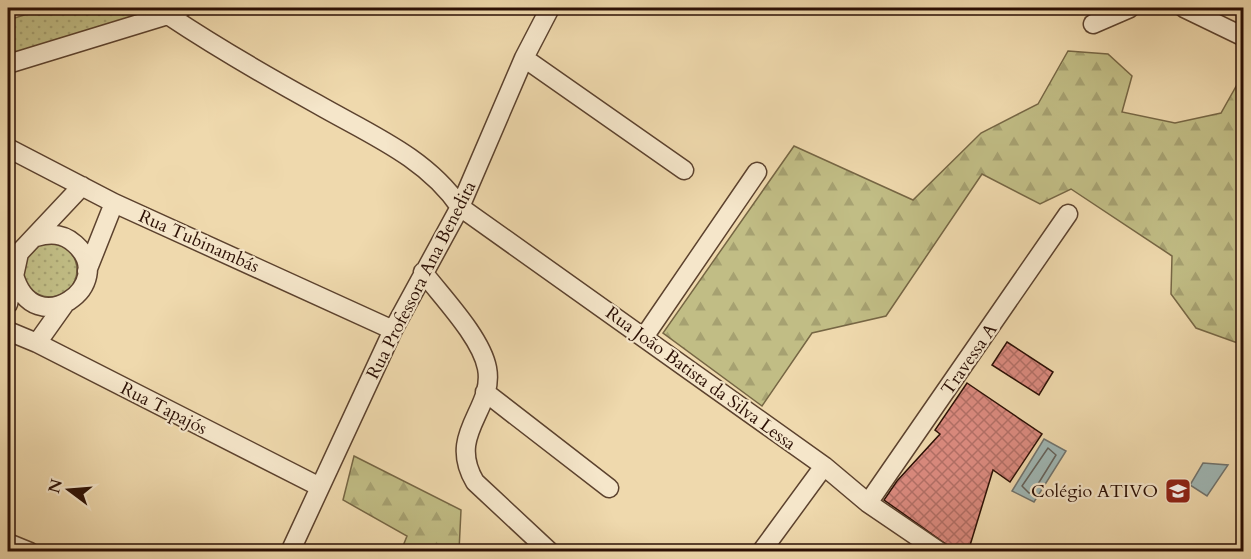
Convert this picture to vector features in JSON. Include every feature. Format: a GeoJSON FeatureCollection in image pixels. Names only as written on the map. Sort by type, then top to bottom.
{"type":"FeatureCollection","features":[{"type":"Feature","properties":{"kind":"street","name":"Rua Professora Ana Benedita"},"geometry":{"type":"LineString","coordinates":[[290,552],[393,330],[460,207],[524,58],[550,8]]}},
{"type":"Feature","properties":{"kind":"street"},"geometry":{"type":"LineString","coordinates":[[1093,24],[1130,8]]}},
{"type":"Feature","properties":{"kind":"street"},"geometry":{"type":"LineString","coordinates":[[1184,8],[1244,37]]}},
{"type":"Feature","properties":{"kind":"street"},"geometry":{"type":"LineString","coordinates":[[8,64],[175,11]]}},
{"type":"Feature","properties":{"kind":"street","name":"Rua João Batista da Silva Lessa"},"geometry":{"type":"LineString","coordinates":[[175,11],[220,50],[408,156],[440,181],[460,207],[644,336],[824,466],[868,503],[940,552]]}},
{"type":"Feature","properties":{"kind":"street"},"geometry":{"type":"LineString","coordinates":[[524,58],[684,170]]}},
{"type":"Feature","properties":{"kind":"street","name":"Rua Tubinambás"},"geometry":{"type":"LineString","coordinates":[[8,148],[114,203],[393,330]]}},
{"type":"Feature","properties":{"kind":"street"},"geometry":{"type":"LineString","coordinates":[[644,336],[757,172]]}},
{"type":"Feature","properties":{"kind":"street"},"geometry":{"type":"LineString","coordinates":[[8,304],[19,253],[82,186]]}},
{"type":"Feature","properties":{"kind":"street"},"geometry":{"type":"LineString","coordinates":[[37,343],[64,305],[79,294],[114,203]]}},
{"type":"Feature","properties":{"kind":"street","name":"Travessa A"},"geometry":{"type":"LineString","coordinates":[[868,503],[1068,214]]}},
{"type":"Feature","properties":{"kind":"street"},"geometry":{"type":"LineString","coordinates":[[36,237],[47,234],[70,240],[85,258],[87,271]]}},
{"type":"Feature","properties":{"kind":"street"},"geometry":{"type":"LineString","coordinates":[[423,272],[482,352],[487,369],[485,392],[467,440],[465,452],[469,471],[476,482],[550,552]]}},
{"type":"Feature","properties":{"kind":"street"},"geometry":{"type":"LineString","coordinates":[[14,275],[23,295],[32,302],[42,306],[64,305]]}},
{"type":"Feature","properties":{"kind":"street","name":"Rua Tapajós"},"geometry":{"type":"LineString","coordinates":[[8,331],[37,343],[320,487]]}},
{"type":"Feature","properties":{"kind":"street"},"geometry":{"type":"LineString","coordinates":[[485,392],[609,488]]}},
{"type":"Feature","properties":{"kind":"street"},"geometry":{"type":"LineString","coordinates":[[761,552],[824,466]]}},
{"type":"Feature","properties":{"kind":"street"},"geometry":{"type":"LineString","coordinates":[[8,543],[30,552]]}},
{"type":"Feature","properties":{"kind":"green space"},"geometry":{"type":"Polygon","coordinates":[[[47,8],[165,8],[8,55],[8,20],[47,8]]]}},
{"type":"Feature","properties":{"kind":"green space"},"geometry":{"type":"Polygon","coordinates":[[[1068,51],[1108,54],[1132,76],[1122,112],[1175,123],[1221,113],[1243,74],[1243,345],[1196,328],[1171,294],[1172,256],[1071,189],[1040,204],[982,174],[886,316],[812,333],[762,406],[663,333],[794,146],[913,200],[981,133],[1038,104],[1068,51]]]}},
{"type":"Feature","properties":{"kind":"green space"},"geometry":{"type":"Polygon","coordinates":[[[50,243],[60,245],[69,251],[75,260],[77,270],[75,280],[69,289],[60,295],[50,297],[40,295],[31,289],[25,280],[23,270],[25,260],[31,251],[40,245],[50,243]]]}},
{"type":"Feature","properties":{"kind":"green space"},"geometry":{"type":"Polygon","coordinates":[[[354,456],[461,510],[459,551],[401,551],[407,536],[343,500],[354,456]]]}},
{"type":"Feature","properties":{"kind":"water"},"geometry":{"type":"Polygon","coordinates":[[[1044,439],[1066,451],[1034,502],[1012,491],[1044,439]]]}},
{"type":"Feature","properties":{"kind":"water"},"geometry":{"type":"Polygon","coordinates":[[[1203,463],[1228,465],[1207,496],[1190,485],[1203,463]]]}},
{"type":"Feature","properties":{"kind":"building"},"geometry":{"type":"Polygon","coordinates":[[[1007,342],[1053,372],[1039,395],[992,365],[1007,342]]]}},
{"type":"Feature","properties":{"kind":"building"},"geometry":{"type":"Polygon","coordinates":[[[967,383],[1042,434],[1010,482],[993,470],[968,552],[957,552],[884,500],[897,481],[940,434],[935,430],[967,383]]]}},
{"type":"Feature","properties":{"kind":"place","name":"Colégio ATIVO"},"geometry":{"type":"Point","coordinates":[1178,491]}}]}
